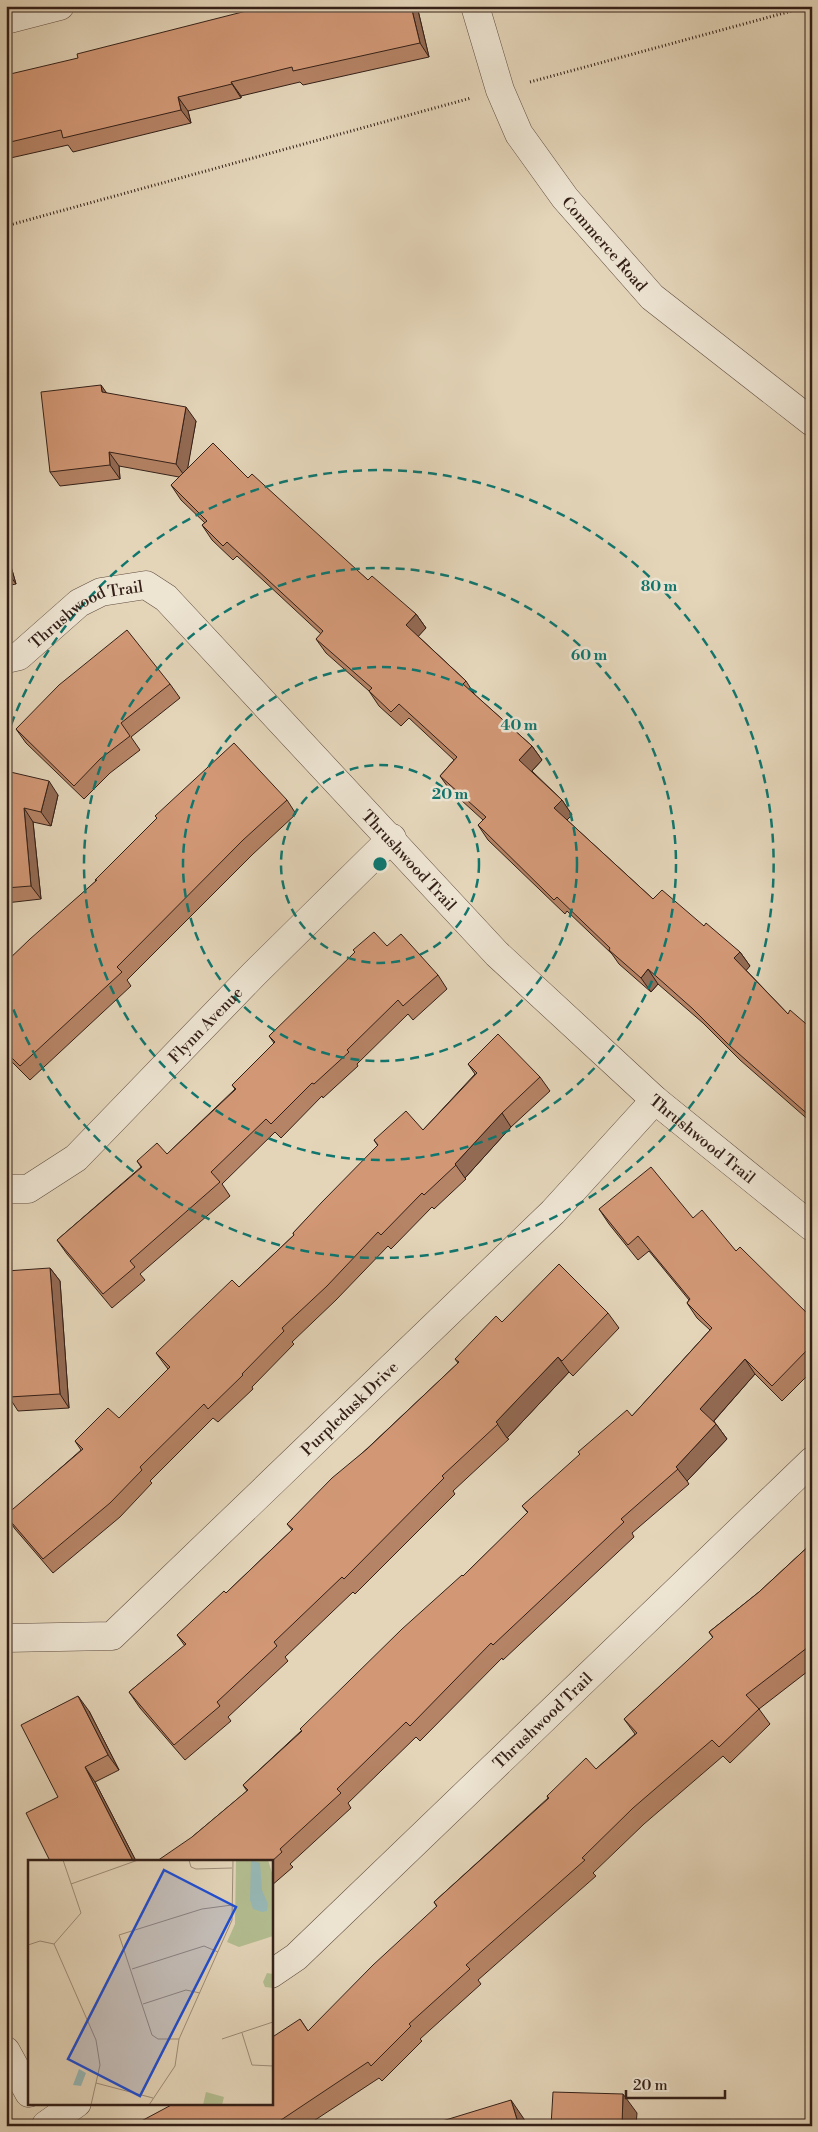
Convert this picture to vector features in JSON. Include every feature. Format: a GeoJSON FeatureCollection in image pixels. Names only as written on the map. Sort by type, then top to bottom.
{"type":"FeatureCollection","features":[{"type":"Feature","properties":{"kind":"street"},"geometry":{"type":"LineString","coordinates":[[6,20],[60,6]]}},
{"type":"Feature","properties":{"kind":"street","name":"Commerce Road"},"geometry":{"type":"LineString","coordinates":[[475,6],[500,90],[519,134],[565,198],[652,297],[812,422]]}},
{"type":"Feature","properties":{"kind":"street","name":"Thrushwood Trail"},"geometry":{"type":"LineString","coordinates":[[6,659],[18,656],[78,603],[101,592],[146,585],[166,598],[392,838],[497,954],[656,1100],[812,1226]]}},
{"type":"Feature","properties":{"kind":"street","name":"Flynn Avenue"},"geometry":{"type":"LineString","coordinates":[[6,1189],[28,1189],[76,1158],[254,974],[392,838]]}},
{"type":"Feature","properties":{"kind":"street","name":"Purpledusk Drive"},"geometry":{"type":"LineString","coordinates":[[6,1638],[112,1636],[553,1212],[656,1100]]}},
{"type":"Feature","properties":{"kind":"street","name":"Thrushwood Trail"},"geometry":{"type":"LineString","coordinates":[[272,1973],[296,1957],[812,1461]]}},
{"type":"Feature","properties":{"kind":"street"},"geometry":{"type":"LineString","coordinates":[[6,2051],[28,2092]]}},
{"type":"Feature","properties":{"kind":"street"},"geometry":{"type":"LineString","coordinates":[[42,2118],[75,2104]]}},
{"type":"Feature","properties":{"kind":"path"},"geometry":{"type":"LineString","coordinates":[[6,226],[810,6]]}},
{"type":"Feature","properties":{"kind":"building"},"geometry":{"type":"Polygon","coordinates":[[[266,6],[411,6],[420,43],[293,71],[292,67],[231,82],[232,84],[178,97],[181,110],[63,138],[61,130],[6,143],[6,75],[78,58],[77,54],[266,6]]]}},
{"type":"Feature","properties":{"kind":"building"},"geometry":{"type":"Polygon","coordinates":[[[101,385],[102,392],[186,407],[176,464],[109,452],[110,465],[50,472],[41,392],[101,385]]]}},
{"type":"Feature","properties":{"kind":"building"},"geometry":{"type":"Polygon","coordinates":[[[213,443],[248,478],[252,474],[368,580],[372,576],[416,614],[406,625],[466,681],[463,684],[532,746],[519,760],[562,800],[554,808],[653,899],[662,890],[704,926],[706,923],[740,952],[734,958],[788,1014],[790,1010],[812,1029],[812,1118],[730,1046],[693,1009],[648,969],[641,978],[609,950],[610,948],[557,897],[554,900],[478,825],[486,817],[440,776],[457,757],[399,704],[391,712],[369,691],[372,688],[316,639],[323,631],[227,542],[223,546],[202,525],[207,521],[171,485],[213,443]]]}},
{"type":"Feature","properties":{"kind":"building"},"geometry":{"type":"Polygon","coordinates":[[[127,630],[170,684],[121,723],[130,736],[100,759],[74,786],[16,729],[59,685],[127,630]]]}},
{"type":"Feature","properties":{"kind":"building"},"geometry":{"type":"Polygon","coordinates":[[[234,743],[287,800],[243,840],[117,967],[122,972],[20,1066],[6,1052],[6,998],[11,993],[6,988],[6,962],[97,880],[95,880],[157,818],[155,816],[234,743]]]}},
{"type":"Feature","properties":{"kind":"building"},"geometry":{"type":"Polygon","coordinates":[[[6,771],[49,781],[41,812],[24,808],[31,886],[6,888],[6,771]]]}},
{"type":"Feature","properties":{"kind":"building"},"geometry":{"type":"Polygon","coordinates":[[[374,932],[387,946],[401,934],[438,975],[403,1006],[398,1000],[347,1050],[349,1052],[314,1084],[312,1083],[271,1124],[266,1119],[211,1172],[220,1182],[130,1261],[135,1267],[103,1294],[57,1240],[142,1167],[137,1161],[157,1143],[167,1154],[236,1089],[232,1085],[275,1042],[269,1036],[355,952],[353,950],[374,932]]]}},
{"type":"Feature","properties":{"kind":"building"},"geometry":{"type":"Polygon","coordinates":[[[498,1034],[540,1077],[502,1113],[456,1165],[424,1195],[422,1193],[381,1235],[378,1232],[327,1286],[282,1328],[284,1331],[208,1409],[204,1404],[140,1467],[142,1470],[110,1503],[43,1559],[6,1515],[83,1449],[75,1441],[108,1408],[119,1418],[170,1367],[156,1353],[232,1280],[239,1287],[294,1235],[293,1233],[378,1145],[374,1140],[406,1111],[423,1130],[477,1073],[468,1064],[498,1034]]]}},
{"type":"Feature","properties":{"kind":"building"},"geometry":{"type":"Polygon","coordinates":[[[651,1167],[693,1218],[702,1210],[736,1251],[740,1247],[812,1318],[812,1345],[772,1386],[745,1359],[700,1409],[716,1424],[676,1467],[678,1469],[621,1519],[624,1522],[493,1645],[491,1643],[410,1726],[406,1722],[337,1789],[341,1793],[280,1849],[282,1852],[272,1861],[158,1860],[192,1837],[248,1790],[243,1785],[302,1731],[300,1729],[402,1629],[463,1576],[528,1512],[522,1506],[580,1454],[578,1452],[627,1410],[632,1416],[712,1328],[687,1303],[690,1299],[638,1236],[628,1245],[599,1209],[651,1167]]]}},
{"type":"Feature","properties":{"kind":"building"},"geometry":{"type":"Polygon","coordinates":[[[559,1264],[608,1313],[562,1361],[558,1357],[496,1422],[498,1424],[442,1476],[444,1478],[344,1579],[342,1577],[274,1642],[277,1646],[217,1702],[220,1706],[174,1745],[129,1692],[186,1644],[177,1635],[224,1591],[226,1593],[293,1529],[287,1524],[332,1478],[367,1449],[459,1362],[455,1359],[496,1316],[502,1322],[559,1264]]]}},
{"type":"Feature","properties":{"kind":"building"},"geometry":{"type":"Polygon","coordinates":[[[50,1268],[60,1394],[9,1397],[6,1364],[6,1271],[50,1268]]]}},
{"type":"Feature","properties":{"kind":"building"},"geometry":{"type":"Polygon","coordinates":[[[812,1543],[812,1644],[746,1695],[759,1709],[719,1747],[712,1740],[633,1808],[582,1858],[585,1860],[466,1965],[470,1969],[409,2024],[411,2026],[371,2066],[368,2062],[272,2126],[132,2126],[173,2104],[272,2104],[272,2037],[300,2019],[308,2031],[373,1965],[437,1906],[434,1902],[549,1798],[547,1796],[586,1758],[596,1769],[637,1733],[624,1719],[713,1637],[709,1632],[759,1592],[812,1543]]]}},
{"type":"Feature","properties":{"kind":"building"},"geometry":{"type":"Polygon","coordinates":[[[78,1696],[108,1755],[85,1767],[132,1860],[50,1860],[26,1813],[58,1797],[21,1725],[78,1696]]]}},
{"type":"Feature","properties":{"kind":"building"},"geometry":{"type":"Polygon","coordinates":[[[553,2092],[623,2094],[622,2126],[551,2126],[553,2092]]]}},
{"type":"Feature","properties":{"kind":"building"},"geometry":{"type":"Polygon","coordinates":[[[511,2100],[519,2126],[441,2126],[439,2122],[511,2100]]]}}]}
